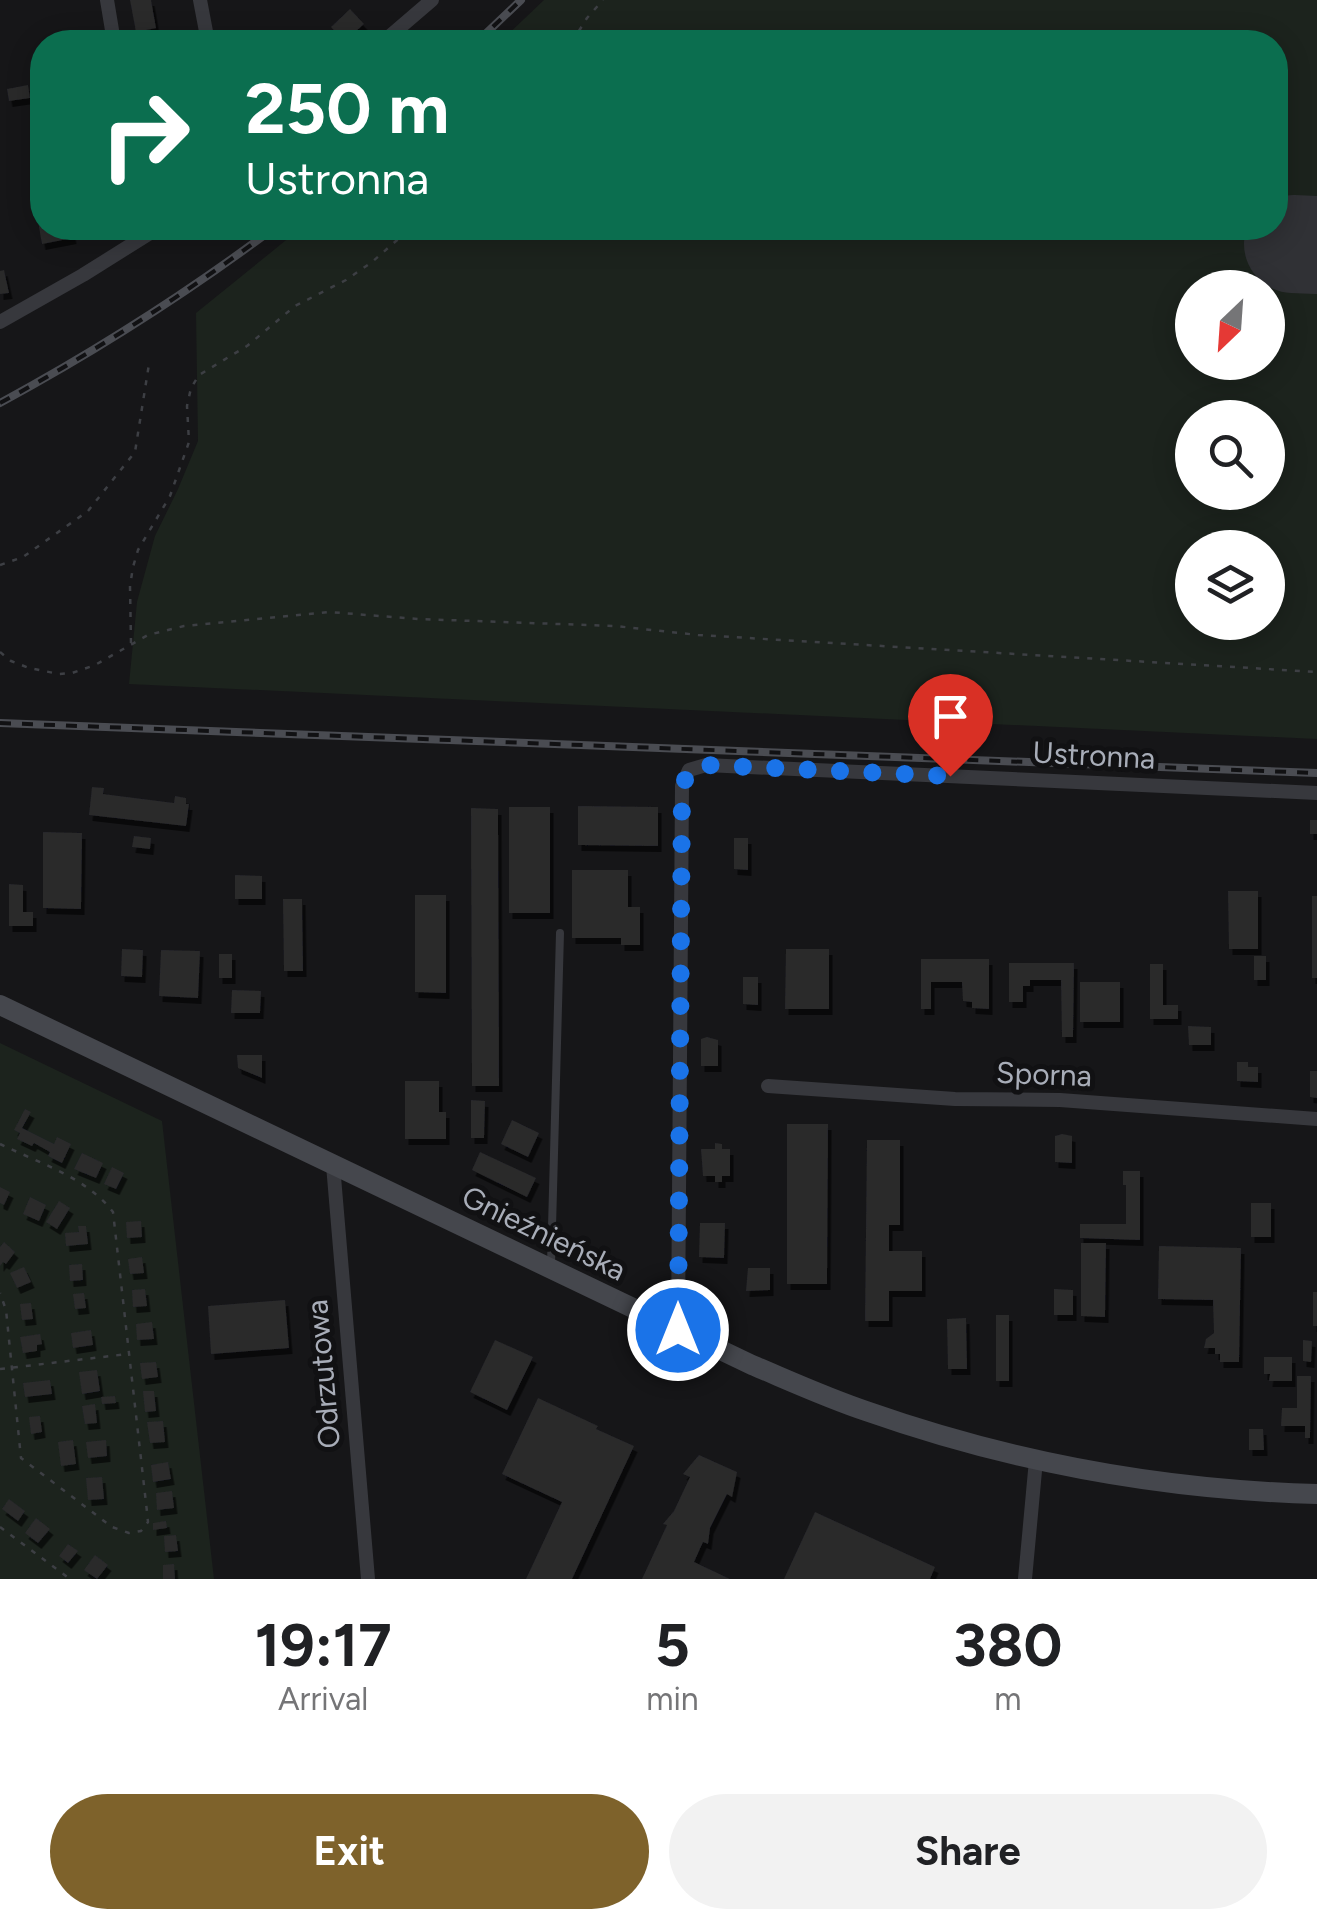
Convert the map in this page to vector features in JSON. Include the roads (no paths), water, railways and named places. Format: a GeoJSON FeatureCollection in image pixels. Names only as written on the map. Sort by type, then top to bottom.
{"type":"FeatureCollection","features":[{"type":"Feature","properties":{"kind":"main road","name":"Gnieźnieńska"},"geometry":{"type":"LineString","coordinates":[[0,1005],[752,1365],[863,1410],[935,1434],[1036,1460],[1160,1483],[1317,1494]]}},
{"type":"Feature","properties":{"kind":"street"},"geometry":{"type":"LineString","coordinates":[[107,0],[112,30]]}},
{"type":"Feature","properties":{"kind":"street"},"geometry":{"type":"LineString","coordinates":[[200,0],[206,30]]}},
{"type":"Feature","properties":{"kind":"street"},"geometry":{"type":"LineString","coordinates":[[397,30],[432,0]]}},
{"type":"Feature","properties":{"kind":"street"},"geometry":{"type":"LineString","coordinates":[[0,322],[83,276],[135,240]]}},
{"type":"Feature","properties":{"kind":"street","name":"Ustronna"},"geometry":{"type":"LineString","coordinates":[[678,1330],[682,786],[690,770],[706,765],[1317,793]]}},
{"type":"Feature","properties":{"kind":"street","name":"Sporna"},"geometry":{"type":"LineString","coordinates":[[768,1086],[955,1099],[1060,1100],[1317,1118]]}},
{"type":"Feature","properties":{"kind":"street","name":"Odrzutowa"},"geometry":{"type":"LineString","coordinates":[[333,1165],[368,1579]]}},
{"type":"Feature","properties":{"kind":"street"},"geometry":{"type":"LineString","coordinates":[[1025,1579],[1036,1460]]}},
{"type":"Feature","properties":{"kind":"lane"},"geometry":{"type":"LineString","coordinates":[[551,1270],[560,933]]}},
{"type":"Feature","properties":{"kind":"railway"},"geometry":{"type":"LineString","coordinates":[[490,30],[521,0]]}},
{"type":"Feature","properties":{"kind":"railway"},"geometry":{"type":"LineString","coordinates":[[0,403],[140,320],[257,240]]}},
{"type":"Feature","properties":{"kind":"railway"},"geometry":{"type":"LineString","coordinates":[[0,723],[1317,773]]}}]}
